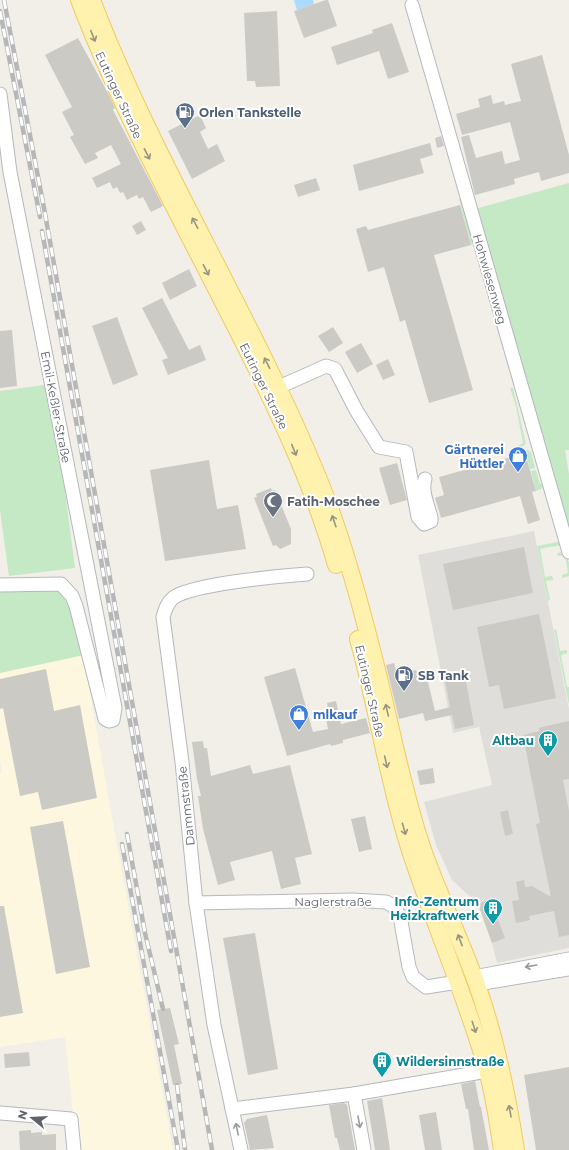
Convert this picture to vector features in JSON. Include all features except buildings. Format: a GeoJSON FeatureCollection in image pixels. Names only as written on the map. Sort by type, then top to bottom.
{"type":"FeatureCollection","features":[{"type":"Feature","properties":{"kind":"main road","name":"Eutinger Straße"},"geometry":{"type":"LineString","coordinates":[[79,0],[98,50],[134,128],[262,380],[292,445],[315,502],[336,561],[363,656],[399,790],[424,892],[460,986],[487,1071],[502,1150]]}},
{"type":"Feature","properties":{"kind":"main road","name":"Eutinger Straße"},"geometry":{"type":"LineString","coordinates":[[92,0],[109,46],[141,115],[279,387],[300,433],[338,532],[374,658],[399,790],[476,980],[499,1053],[516,1150]]}},
{"type":"Feature","properties":{"kind":"main road"},"geometry":{"type":"LineString","coordinates":[[460,986],[476,980]]}},
{"type":"Feature","properties":{"kind":"street","name":"Hohwiesenweg"},"geometry":{"type":"LineString","coordinates":[[412,5],[569,552]]}},
{"type":"Feature","properties":{"kind":"street","name":"Emil-Keßler-Straße"},"geometry":{"type":"LineString","coordinates":[[0,94],[10,172],[115,708],[113,720],[109,721],[105,719],[83,632],[72,596],[61,584],[0,585]]}},
{"type":"Feature","properties":{"kind":"street"},"geometry":{"type":"LineString","coordinates":[[279,387],[326,366],[335,369],[356,410],[379,447],[406,452],[418,518],[424,524],[431,521],[432,518],[424,494],[423,484],[425,479]]}},
{"type":"Feature","properties":{"kind":"street","name":"Dammstraße"},"geometry":{"type":"LineString","coordinates":[[241,1150],[214,1025],[196,903],[182,762],[163,626],[165,610],[169,601],[192,590],[306,574]]}},
{"type":"Feature","properties":{"kind":"street","name":"Naglerstraße"},"geometry":{"type":"LineString","coordinates":[[196,903],[353,900],[386,902],[396,909],[400,916],[408,962],[413,977],[426,987],[460,986]]}},
{"type":"Feature","properties":{"kind":"street"},"geometry":{"type":"LineString","coordinates":[[476,980],[569,959]]}},
{"type":"Feature","properties":{"kind":"street"},"geometry":{"type":"LineString","coordinates":[[476,980],[569,969]]}},
{"type":"Feature","properties":{"kind":"street"},"geometry":{"type":"LineString","coordinates":[[232,1109],[354,1094],[487,1071]]}},
{"type":"Feature","properties":{"kind":"street"},"geometry":{"type":"LineString","coordinates":[[354,1094],[364,1150]]}},
{"type":"Feature","properties":{"kind":"street"},"geometry":{"type":"LineString","coordinates":[[0,1113],[71,1119],[74,1150]]}},
{"type":"Feature","properties":{"kind":"shaded area"},"geometry":{"type":"Polygon","coordinates":[[[534,531],[569,709],[569,948],[497,963],[492,943],[478,904],[452,880],[436,845],[424,802],[492,785],[479,727],[453,733],[418,555],[534,531]]]}},
{"type":"Feature","properties":{"kind":"shaded area"},"geometry":{"type":"Polygon","coordinates":[[[83,655],[173,1150],[77,1150],[65,1037],[0,1047],[0,773],[2,773],[0,761],[0,673],[83,655]]]}},
{"type":"Feature","properties":{"kind":"green space"},"geometry":{"type":"Polygon","coordinates":[[[569,183],[569,450],[565,450],[569,474],[569,537],[475,209],[569,183]]]}},
{"type":"Feature","properties":{"kind":"green space"},"geometry":{"type":"Polygon","coordinates":[[[459,199],[464,199],[477,243],[471,245],[459,199]]]}},
{"type":"Feature","properties":{"kind":"green space"},"geometry":{"type":"Polygon","coordinates":[[[51,384],[75,568],[9,576],[0,510],[0,391],[51,384]]]}},
{"type":"Feature","properties":{"kind":"green space"},"geometry":{"type":"Polygon","coordinates":[[[510,388],[513,388],[526,444],[519,448],[518,446],[523,443],[516,406],[510,388]]]}},
{"type":"Feature","properties":{"kind":"green space"},"geometry":{"type":"Polygon","coordinates":[[[528,450],[531,452],[535,468],[530,469],[525,451],[528,450]]]}},
{"type":"Feature","properties":{"kind":"green space"},"geometry":{"type":"Polygon","coordinates":[[[536,470],[540,484],[542,484],[543,488],[536,491],[531,471],[536,470]]]}},
{"type":"Feature","properties":{"kind":"green space"},"geometry":{"type":"Polygon","coordinates":[[[563,541],[561,545],[540,549],[545,577],[552,576],[553,580],[546,581],[550,600],[548,601],[537,546],[563,541]]]}},
{"type":"Feature","properties":{"kind":"green space"},"geometry":{"type":"Polygon","coordinates":[[[557,553],[566,553],[569,563],[569,576],[562,578],[562,575],[568,573],[565,555],[558,556],[557,553]]]}},
{"type":"Feature","properties":{"kind":"green space"},"geometry":{"type":"Polygon","coordinates":[[[61,584],[89,654],[0,673],[0,586],[61,584]]]}},
{"type":"Feature","properties":{"kind":"green space"},"geometry":{"type":"Polygon","coordinates":[[[556,629],[560,651],[567,650],[567,653],[561,655],[567,687],[569,687],[569,705],[554,630],[556,629]]]}},
{"type":"Feature","properties":{"kind":"water"},"geometry":{"type":"Polygon","coordinates":[[[294,0],[313,0],[314,4],[297,10],[294,0]]]}},
{"type":"Feature","properties":{"kind":"railway"},"geometry":{"type":"LineString","coordinates":[[4,0],[44,208],[212,1150]]}},
{"type":"Feature","properties":{"kind":"railway"},"geometry":{"type":"LineString","coordinates":[[0,11],[40,217]]}},
{"type":"Feature","properties":{"kind":"railway"},"geometry":{"type":"LineString","coordinates":[[42,231],[171,951]]}},
{"type":"Feature","properties":{"kind":"railway"},"geometry":{"type":"LineString","coordinates":[[127,834],[145,933],[163,1009]]}},
{"type":"Feature","properties":{"kind":"railway"},"geometry":{"type":"LineString","coordinates":[[122,844],[178,1150]]}},
{"type":"Feature","properties":{"kind":"railway"},"geometry":{"type":"LineString","coordinates":[[177,1085],[185,1150]]}},
{"type":"Feature","properties":{"kind":"place","name":"Orlen Tankstelle"},"geometry":{"type":"Point","coordinates":[185,129]}},
{"type":"Feature","properties":{"kind":"place","name":"Gärtnerei Hüttler"},"geometry":{"type":"Point","coordinates":[518,473]}},
{"type":"Feature","properties":{"kind":"place","name":"Fatih-Moschee"},"geometry":{"type":"Point","coordinates":[273,518]}},
{"type":"Feature","properties":{"kind":"place","name":"SB Tank"},"geometry":{"type":"Point","coordinates":[404,692]}},
{"type":"Feature","properties":{"kind":"place","name":"mlkauf"},"geometry":{"type":"Point","coordinates":[299,731]}},
{"type":"Feature","properties":{"kind":"place","name":"Altbau"},"geometry":{"type":"Point","coordinates":[548,757]}},
{"type":"Feature","properties":{"kind":"place","name":"Info-Zentrum Heizkraftwerk"},"geometry":{"type":"Point","coordinates":[493,925]}},
{"type":"Feature","properties":{"kind":"place","name":"Wildersinnstraße"},"geometry":{"type":"Point","coordinates":[382,1078]}}]}
